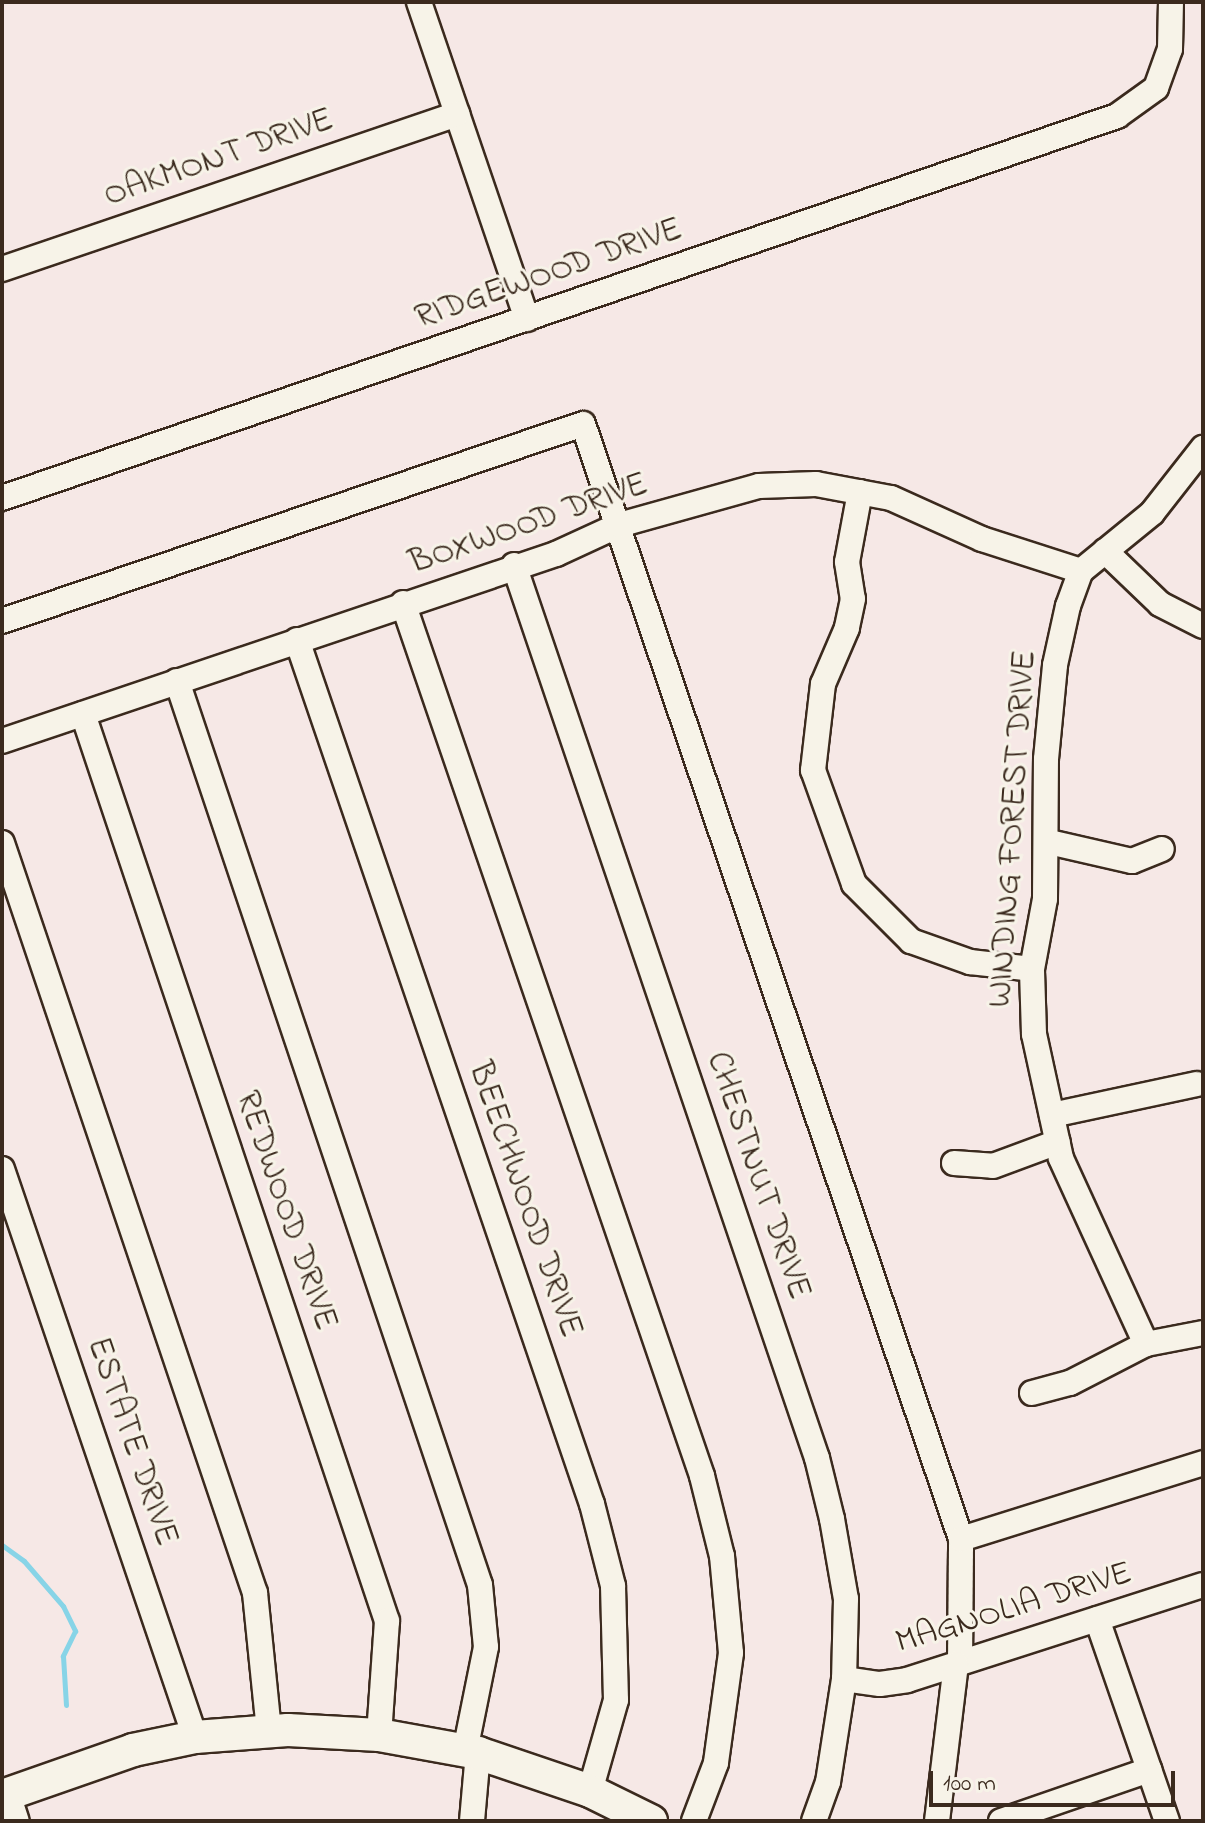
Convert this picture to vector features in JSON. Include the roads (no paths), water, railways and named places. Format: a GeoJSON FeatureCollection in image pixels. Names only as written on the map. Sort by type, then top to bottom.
{"type":"FeatureCollection","features":[{"type":"Feature","properties":{"kind":"main road"},"geometry":{"type":"LineString","coordinates":[[9,1804],[133,1750],[195,1737],[269,1731],[379,1735],[471,1752],[590,1791],[651,1821]]}},
{"type":"Feature","properties":{"kind":"street"},"geometry":{"type":"LineString","coordinates":[[419,2],[527,319]]}},
{"type":"Feature","properties":{"kind":"street","name":"RIDGEWOOD DRIVE"},"geometry":{"type":"LineString","coordinates":[[2,498],[1117,116],[1156,88],[1170,49],[1171,2]]}},
{"type":"Feature","properties":{"kind":"street","name":"OAKMONT DRIVE"},"geometry":{"type":"LineString","coordinates":[[2,269],[457,114]]}},
{"type":"Feature","properties":{"kind":"street"},"geometry":{"type":"LineString","coordinates":[[2,621],[583,424],[615,527],[961,1539],[958,1664],[937,1821]]}},
{"type":"Feature","properties":{"kind":"street"},"geometry":{"type":"LineString","coordinates":[[1081,571],[1152,513],[1203,448]]}},
{"type":"Feature","properties":{"kind":"street","name":"BOXWOOD DRIVE"},"geometry":{"type":"LineString","coordinates":[[2,741],[514,565],[556,554],[615,527],[759,486],[816,484],[891,498],[982,539],[1081,571]]}},
{"type":"Feature","properties":{"kind":"street"},"geometry":{"type":"LineString","coordinates":[[860,492],[847,562],[853,599],[847,628],[823,684],[813,770],[854,884],[911,941],[970,962],[1032,969]]}},
{"type":"Feature","properties":{"kind":"street"},"geometry":{"type":"LineString","coordinates":[[1105,551],[1160,604],[1203,626]]}},
{"type":"Feature","properties":{"kind":"street","name":"CHESTNUT DRIVE"},"geometry":{"type":"LineString","coordinates":[[514,565],[817,1458],[846,1599],[844,1679],[828,1782],[814,1821]]}},
{"type":"Feature","properties":{"kind":"street","name":"WINDING FOREST DRIVE"},"geometry":{"type":"LineString","coordinates":[[1081,571],[1055,665],[1046,759],[1049,842],[1032,969],[1034,1034],[1058,1142],[1146,1344]]}},
{"type":"Feature","properties":{"kind":"street"},"geometry":{"type":"LineString","coordinates":[[403,603],[702,1476],[722,1556],[731,1653],[716,1763],[694,1821]]}},
{"type":"Feature","properties":{"kind":"street","name":"BEECHWOOD DRIVE"},"geometry":{"type":"LineString","coordinates":[[297,640],[592,1504],[613,1586],[616,1700],[590,1791]]}},
{"type":"Feature","properties":{"kind":"street"},"geometry":{"type":"LineString","coordinates":[[177,681],[480,1585],[486,1647],[471,1752],[472,1821]]}},
{"type":"Feature","properties":{"kind":"street","name":"REDWOOD DRIVE"},"geometry":{"type":"LineString","coordinates":[[83,714],[387,1621],[379,1735]]}},
{"type":"Feature","properties":{"kind":"street"},"geometry":{"type":"LineString","coordinates":[[1049,842],[1132,861],[1162,849]]}},
{"type":"Feature","properties":{"kind":"street"},"geometry":{"type":"LineString","coordinates":[[2,843],[255,1593],[269,1731]]}},
{"type":"Feature","properties":{"kind":"street"},"geometry":{"type":"LineString","coordinates":[[1052,1115],[1197,1084]]}},
{"type":"Feature","properties":{"kind":"street"},"geometry":{"type":"LineString","coordinates":[[954,1163],[993,1166],[1058,1142]]}},
{"type":"Feature","properties":{"kind":"street","name":"ESTATE DRIVE"},"geometry":{"type":"LineString","coordinates":[[2,1169],[195,1737]]}},
{"type":"Feature","properties":{"kind":"street"},"geometry":{"type":"LineString","coordinates":[[1032,1393],[1070,1383],[1146,1344],[1203,1333]]}},
{"type":"Feature","properties":{"kind":"street"},"geometry":{"type":"LineString","coordinates":[[961,1539],[1203,1463]]}},
{"type":"Feature","properties":{"kind":"street","name":"MAGNOLIA DRIVE"},"geometry":{"type":"LineString","coordinates":[[844,1679],[880,1684],[958,1664],[1203,1585]]}},
{"type":"Feature","properties":{"kind":"street"},"geometry":{"type":"LineString","coordinates":[[1097,1619],[1167,1821]]}},
{"type":"Feature","properties":{"kind":"street"},"geometry":{"type":"LineString","coordinates":[[1001,1821],[1149,1770]]}},
{"type":"Feature","properties":{"kind":"waterway"},"geometry":{"type":"LineString","coordinates":[[2,1545],[24,1561],[63,1606],[75,1631],[63,1656],[66,1705]]}}]}
